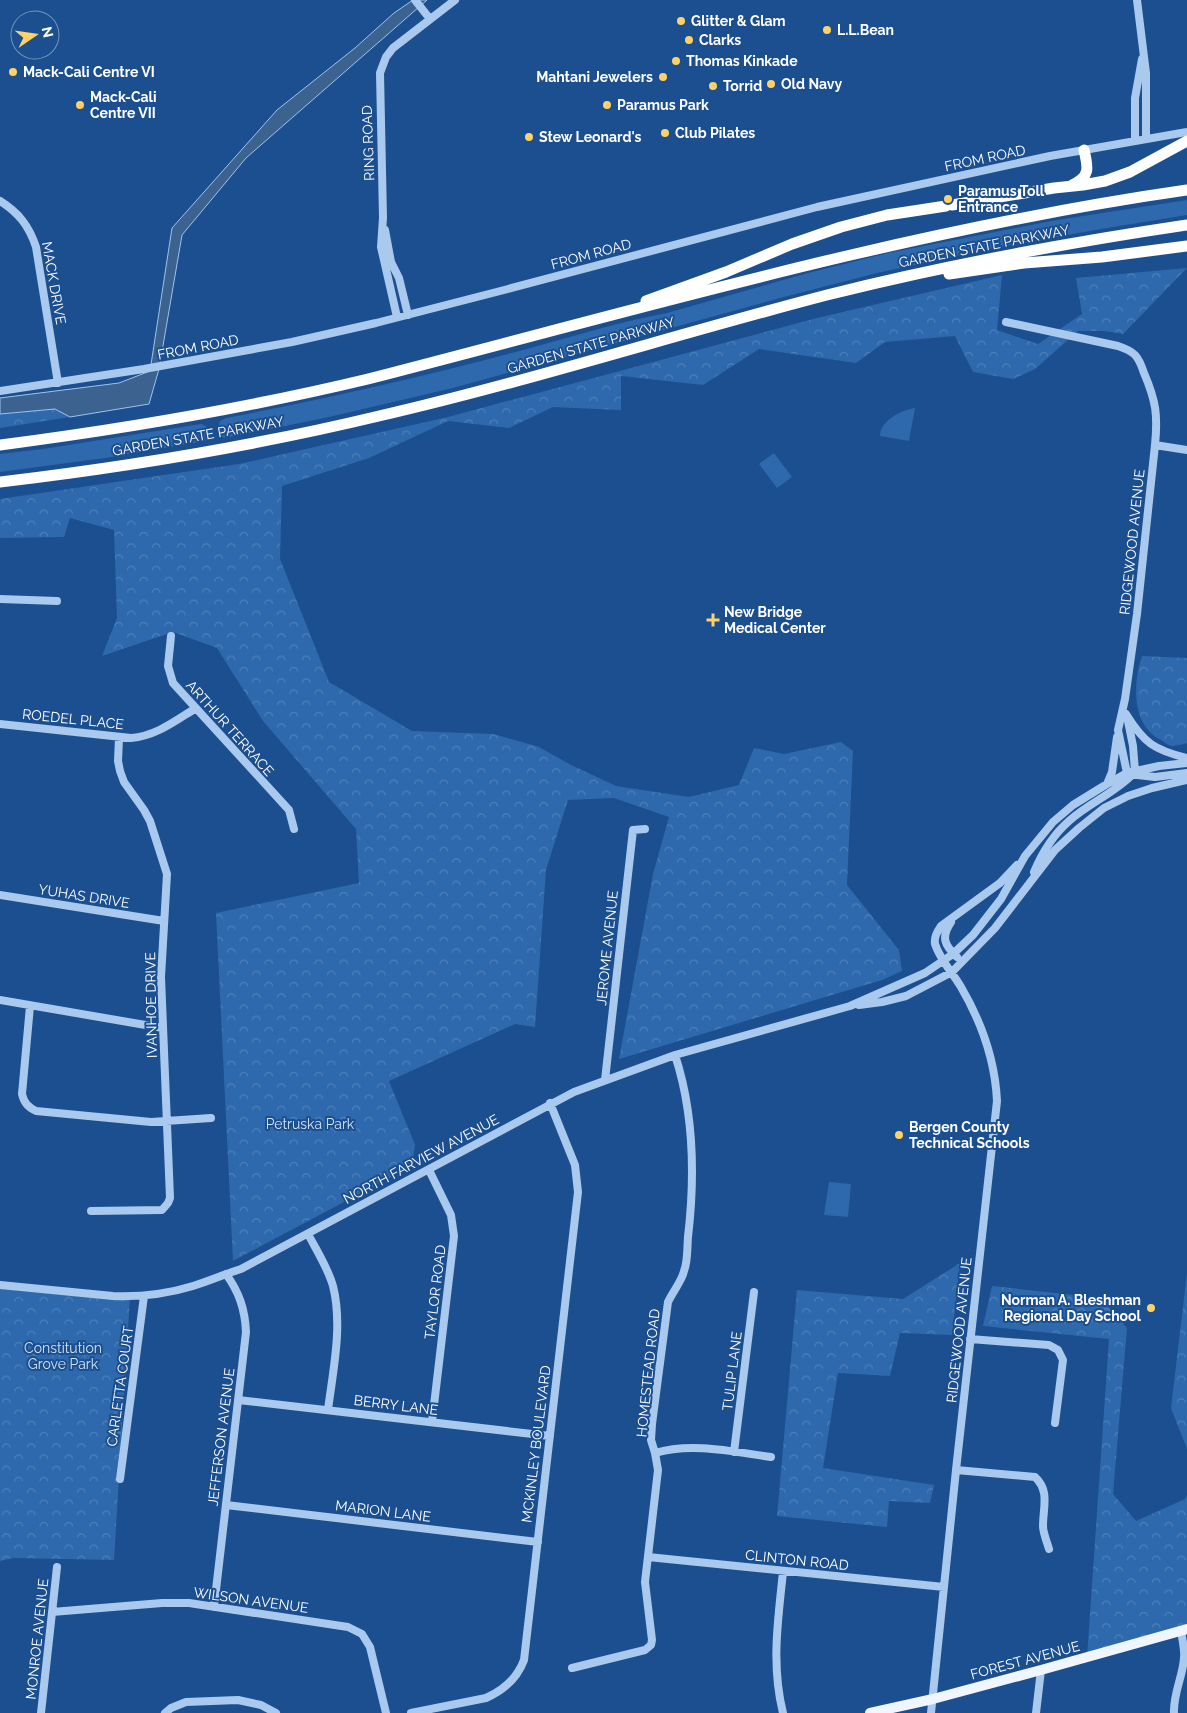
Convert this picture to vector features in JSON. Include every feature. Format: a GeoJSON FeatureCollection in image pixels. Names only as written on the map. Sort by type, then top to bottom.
{"type":"FeatureCollection","features":[{"type":"Feature","properties":{"kind":"highway"},"geometry":{"type":"LineString","coordinates":[[607,317],[664,293],[726,272],[792,244],[841,227],[887,216],[949,205],[1070,186],[1095,184],[1122,176],[1187,142]]}},
{"type":"Feature","properties":{"kind":"highway"},"geometry":{"type":"LineString","coordinates":[[1070,186],[1081,181],[1086,174],[1087,164],[1084,150]]}},
{"type":"Feature","properties":{"kind":"highway","name":"GARDEN STATE PARKWAY"},"geometry":{"type":"LineString","coordinates":[[0,445],[160,422],[289,398],[368,380],[845,255],[965,228],[1070,208],[1187,190]]}},
{"type":"Feature","properties":{"kind":"highway","name":"GARDEN STATE PARKWAY"},"geometry":{"type":"LineString","coordinates":[[0,482],[215,450],[376,417],[472,393],[776,309],[878,283],[1013,254],[1187,225]]}},
{"type":"Feature","properties":{"kind":"highway"},"geometry":{"type":"LineString","coordinates":[[878,283],[1024,262],[1102,257],[1187,246]]}},
{"type":"Feature","properties":{"kind":"main road","name":"FOREST AVENUE"},"geometry":{"type":"LineString","coordinates":[[870,1713],[933,1699],[1184,1629]]}},
{"type":"Feature","properties":{"kind":"street"},"geometry":{"type":"LineString","coordinates":[[415,0],[430,19]]}},
{"type":"Feature","properties":{"kind":"street","name":"RING ROAD"},"geometry":{"type":"LineString","coordinates":[[397,317],[381,247],[383,218],[380,73],[386,57],[393,48],[455,0]]}},
{"type":"Feature","properties":{"kind":"street"},"geometry":{"type":"LineString","coordinates":[[1137,0],[1146,73],[1146,138]]}},
{"type":"Feature","properties":{"kind":"street"},"geometry":{"type":"LineString","coordinates":[[1135,141],[1135,98],[1143,50]]}},
{"type":"Feature","properties":{"kind":"street","name":"FROM ROAD"},"geometry":{"type":"LineString","coordinates":[[0,391],[169,365],[292,342],[408,315],[817,207],[1084,150],[1187,132]]}},
{"type":"Feature","properties":{"kind":"street","name":"MACK DRIVE"},"geometry":{"type":"LineString","coordinates":[[0,201],[13,209],[24,220],[36,247],[58,383]]}},
{"type":"Feature","properties":{"kind":"street"},"geometry":{"type":"LineString","coordinates":[[383,218],[391,262],[399,278],[408,315]]}},
{"type":"Feature","properties":{"kind":"street","name":"RIDGEWOOD AVENUE"},"geometry":{"type":"LineString","coordinates":[[1006,322],[1118,346],[1128,350],[1137,356],[1151,389],[1156,408],[1155,445],[1138,602],[1125,699],[1118,730],[1131,773]]}},
{"type":"Feature","properties":{"kind":"street"},"geometry":{"type":"LineString","coordinates":[[1155,445],[1187,450]]}},
{"type":"Feature","properties":{"kind":"street"},"geometry":{"type":"LineString","coordinates":[[0,599],[57,601]]}},
{"type":"Feature","properties":{"kind":"street","name":"ARTHUR TERRACE"},"geometry":{"type":"LineString","coordinates":[[171,636],[168,666],[172,681],[289,810],[294,829]]}},
{"type":"Feature","properties":{"kind":"street","name":"RIDGEWOOD AVENUE"},"geometry":{"type":"LineString","coordinates":[[1125,699],[1126,714],[1133,746],[1131,773]]}},
{"type":"Feature","properties":{"kind":"street","name":"ROEDEL PLACE"},"geometry":{"type":"LineString","coordinates":[[0,724],[119,738],[136,738],[152,734],[196,708]]}},
{"type":"Feature","properties":{"kind":"street"},"geometry":{"type":"LineString","coordinates":[[1126,714],[1137,731],[1152,746],[1187,758]]}},
{"type":"Feature","properties":{"kind":"street"},"geometry":{"type":"LineString","coordinates":[[1107,784],[1112,772],[1118,730]]}},
{"type":"Feature","properties":{"kind":"street","name":"IVANHOE DRIVE"},"geometry":{"type":"LineString","coordinates":[[91,1211],[162,1210],[170,1198],[161,977],[167,884],[164,864],[150,822],[144,810],[124,782],[120,771],[118,761],[119,738]]}},
{"type":"Feature","properties":{"kind":"street","name":"NORTH FARVIEW AVENUE"},"geometry":{"type":"LineString","coordinates":[[0,1285],[113,1296],[144,1296],[193,1286],[241,1269],[429,1170],[550,1103],[605,1080],[675,1055],[850,1006],[908,982],[944,962],[972,935],[1001,899],[1025,856],[1053,822],[1073,804],[1107,784],[1131,773],[1187,762]]}},
{"type":"Feature","properties":{"kind":"street"},"geometry":{"type":"LineString","coordinates":[[1028,884],[1041,856],[1068,822],[1113,791],[1131,773],[1155,777],[1187,773]]}},
{"type":"Feature","properties":{"kind":"street","name":"NORTH FARVIEW AVENUE"},"geometry":{"type":"LineString","coordinates":[[850,1006],[882,1002],[906,996],[952,972],[995,928],[1055,850],[1079,828],[1104,808],[1128,796],[1187,780]]}},
{"type":"Feature","properties":{"kind":"street","name":"JEROME AVENUE"},"geometry":{"type":"LineString","coordinates":[[605,1080],[633,830],[645,830]]}},
{"type":"Feature","properties":{"kind":"street"},"geometry":{"type":"LineString","coordinates":[[962,962],[953,954],[944,938],[946,929],[953,918],[1000,883],[1025,856]]}},
{"type":"Feature","properties":{"kind":"street","name":"YUHAS DRIVE"},"geometry":{"type":"LineString","coordinates":[[0,895],[164,921]]}},
{"type":"Feature","properties":{"kind":"street","name":"RIDGEWOOD AVENUE"},"geometry":{"type":"LineString","coordinates":[[931,1713],[997,1101],[996,1082],[987,1040],[979,1020],[952,972],[944,962],[935,942],[936,934],[941,926],[953,918]]}},
{"type":"Feature","properties":{"kind":"street"},"geometry":{"type":"LineString","coordinates":[[0,1000],[163,1028]]}},
{"type":"Feature","properties":{"kind":"street"},"geometry":{"type":"LineString","coordinates":[[30,1006],[22,1094],[23,1100],[30,1108],[45,1112],[151,1122],[211,1118]]}},
{"type":"Feature","properties":{"kind":"street","name":"HOMESTEAD ROAD"},"geometry":{"type":"LineString","coordinates":[[572,1668],[645,1650],[652,1640],[645,1582],[658,1470],[651,1440],[668,1302],[684,1271],[692,1198],[691,1152],[686,1100],[684,1084],[675,1055]]}},
{"type":"Feature","properties":{"kind":"street","name":"MCKINLEY BOULEVARD"},"geometry":{"type":"LineString","coordinates":[[410,1713],[486,1698],[503,1689],[518,1673],[524,1660],[578,1192],[575,1165],[550,1103]]}},
{"type":"Feature","properties":{"kind":"street","name":"TAYLOR ROAD"},"geometry":{"type":"LineString","coordinates":[[429,1170],[451,1215],[454,1236],[432,1422]]}},
{"type":"Feature","properties":{"kind":"street"},"geometry":{"type":"LineString","coordinates":[[308,1234],[327,1269],[336,1301],[337,1331],[328,1410]]}},
{"type":"Feature","properties":{"kind":"street","name":"JEFFERSON AVENUE"},"geometry":{"type":"LineString","coordinates":[[214,1607],[246,1332],[246,1320],[239,1296],[226,1274]]}},
{"type":"Feature","properties":{"kind":"street","name":"TULIP LANE"},"geometry":{"type":"LineString","coordinates":[[734,1452],[754,1292]]}},
{"type":"Feature","properties":{"kind":"street","name":"CARLETTA COURT"},"geometry":{"type":"LineString","coordinates":[[120,1479],[144,1296]]}},
{"type":"Feature","properties":{"kind":"street"},"geometry":{"type":"LineString","coordinates":[[970,1339],[1049,1345],[1058,1350],[1063,1360],[1055,1423]]}},
{"type":"Feature","properties":{"kind":"street","name":"BERRY LANE"},"geometry":{"type":"LineString","coordinates":[[238,1400],[550,1436]]}},
{"type":"Feature","properties":{"kind":"street"},"geometry":{"type":"LineString","coordinates":[[655,1453],[680,1447],[734,1452],[771,1458]]}},
{"type":"Feature","properties":{"kind":"street"},"geometry":{"type":"LineString","coordinates":[[956,1470],[1035,1477],[1044,1489],[1043,1528],[1049,1549]]}},
{"type":"Feature","properties":{"kind":"street","name":"MARION LANE"},"geometry":{"type":"LineString","coordinates":[[226,1505],[538,1542]]}},
{"type":"Feature","properties":{"kind":"street","name":"CLINTON ROAD"},"geometry":{"type":"LineString","coordinates":[[648,1557],[944,1587]]}},
{"type":"Feature","properties":{"kind":"street","name":"MONROE AVENUE"},"geometry":{"type":"LineString","coordinates":[[42,1713],[57,1567]]}},
{"type":"Feature","properties":{"kind":"street"},"geometry":{"type":"LineString","coordinates":[[783,1572],[775,1664],[783,1713]]}},
{"type":"Feature","properties":{"kind":"street","name":"WILSON AVENUE"},"geometry":{"type":"LineString","coordinates":[[52,1612],[162,1603],[189,1604],[355,1629],[366,1639],[370,1646],[386,1713]]}},
{"type":"Feature","properties":{"kind":"street"},"geometry":{"type":"LineString","coordinates":[[1174,1713],[1174,1703],[1184,1660],[1184,1629]]}},
{"type":"Feature","properties":{"kind":"street"},"geometry":{"type":"LineString","coordinates":[[1036,1713],[1041,1670]]}},
{"type":"Feature","properties":{"kind":"street"},"geometry":{"type":"LineString","coordinates":[[165,1713],[171,1708],[186,1702],[238,1700],[261,1705],[276,1713]]}},
{"type":"Feature","properties":{"kind":"green space"},"geometry":{"type":"Polygon","coordinates":[[[1187,200],[1187,215],[989,249],[877,273],[453,388],[329,417],[225,438],[220,436],[217,431],[220,421],[226,418],[338,395],[449,369],[613,325],[667,313],[808,273],[888,253],[1057,220],[1187,200]]]}},
{"type":"Feature","properties":{"kind":"green space","name":"Petruska Park"},"geometry":{"type":"Polygon","coordinates":[[[1187,268],[1123,334],[1104,331],[1078,331],[1035,369],[1013,379],[973,372],[955,336],[885,342],[856,363],[759,349],[703,385],[621,376],[621,410],[553,407],[509,428],[448,421],[369,458],[282,486],[280,559],[329,682],[412,731],[493,734],[539,747],[571,765],[616,786],[689,797],[739,785],[754,748],[784,754],[841,742],[853,751],[847,885],[899,950],[902,971],[882,980],[619,1059],[653,874],[669,817],[614,798],[568,800],[546,870],[535,1027],[515,1024],[389,1081],[415,1145],[412,1166],[233,1261],[216,913],[359,883],[356,829],[263,721],[217,648],[173,632],[102,656],[117,618],[114,530],[70,518],[64,537],[0,538],[0,499],[239,464],[448,417],[817,318],[1002,275],[997,330],[1038,344],[1082,314],[1076,278],[1187,268]]]}},
{"type":"Feature","properties":{"kind":"green space"},"geometry":{"type":"Polygon","coordinates":[[[915,408],[909,441],[880,436],[887,421],[892,417],[915,408]]]}},
{"type":"Feature","properties":{"kind":"green space"},"geometry":{"type":"Polygon","coordinates":[[[55,409],[70,417],[0,428],[0,414],[55,409]]]}},
{"type":"Feature","properties":{"kind":"green space"},"geometry":{"type":"Polygon","coordinates":[[[201,424],[206,426],[209,435],[205,441],[105,458],[0,472],[0,454],[201,424]]]}},
{"type":"Feature","properties":{"kind":"green space"},"geometry":{"type":"Polygon","coordinates":[[[774,453],[792,477],[777,488],[759,464],[774,453]]]}},
{"type":"Feature","properties":{"kind":"green space"},"geometry":{"type":"Polygon","coordinates":[[[1142,656],[1187,658],[1187,743],[1170,746],[1151,733],[1144,724],[1139,714],[1136,690],[1142,656]]]}},
{"type":"Feature","properties":{"kind":"green space"},"geometry":{"type":"Polygon","coordinates":[[[829,1182],[851,1184],[848,1217],[824,1215],[829,1182]]]}},
{"type":"Feature","properties":{"kind":"green space"},"geometry":{"type":"Polygon","coordinates":[[[960,1263],[952,1335],[900,1333],[890,1376],[838,1373],[823,1468],[934,1485],[930,1503],[889,1501],[887,1527],[777,1516],[797,1290],[903,1299],[960,1263]]]}},
{"type":"Feature","properties":{"kind":"green space"},"geometry":{"type":"Polygon","coordinates":[[[1187,1273],[1187,1449],[1171,1408],[1187,1273]]]}},
{"type":"Feature","properties":{"kind":"green space","name":"Constitution Grove Park"},"geometry":{"type":"Polygon","coordinates":[[[0,1285],[130,1296],[114,1560],[13,1558],[0,1561],[0,1285]]]}},
{"type":"Feature","properties":{"kind":"green space"},"geometry":{"type":"Polygon","coordinates":[[[992,1286],[1101,1298],[1127,1328],[1113,1494],[1136,1521],[1185,1499],[1187,1495],[1187,1629],[1087,1657],[1109,1339],[983,1326],[992,1286]]]}},
{"type":"Feature","properties":{"kind":"shaded area"},"geometry":{"type":"Polygon","coordinates":[[[413,0],[427,0],[246,158],[182,235],[159,369],[149,404],[70,417],[55,409],[0,414],[0,398],[119,383],[150,371],[172,228],[277,110],[355,48],[394,13],[413,0]]]}},
{"type":"Feature","properties":{"kind":"place","name":"Glitter & Glam"},"geometry":{"type":"Point","coordinates":[681,21]}},
{"type":"Feature","properties":{"kind":"place","name":"L.L.Bean"},"geometry":{"type":"Point","coordinates":[827,30]}},
{"type":"Feature","properties":{"kind":"place","name":"Clarks"},"geometry":{"type":"Point","coordinates":[689,40]}},
{"type":"Feature","properties":{"kind":"place","name":"Thomas Kinkade"},"geometry":{"type":"Point","coordinates":[676,61]}},
{"type":"Feature","properties":{"kind":"place","name":"Mack-Cali Centre VI"},"geometry":{"type":"Point","coordinates":[13,72]}},
{"type":"Feature","properties":{"kind":"place","name":"Mahtani Jewelers"},"geometry":{"type":"Point","coordinates":[663,77]}},
{"type":"Feature","properties":{"kind":"place","name":"Old Navy"},"geometry":{"type":"Point","coordinates":[771,84]}},
{"type":"Feature","properties":{"kind":"place","name":"Torrid"},"geometry":{"type":"Point","coordinates":[713,86]}},
{"type":"Feature","properties":{"kind":"place","name":"Mack-Cali Centre VII"},"geometry":{"type":"Point","coordinates":[80,105]}},
{"type":"Feature","properties":{"kind":"place","name":"Paramus Park"},"geometry":{"type":"Point","coordinates":[607,105]}},
{"type":"Feature","properties":{"kind":"place","name":"Club Pilates"},"geometry":{"type":"Point","coordinates":[665,133]}},
{"type":"Feature","properties":{"kind":"place","name":"Stew Leonard's"},"geometry":{"type":"Point","coordinates":[529,137]}},
{"type":"Feature","properties":{"kind":"place","name":"Paramus Toll Entrance"},"geometry":{"type":"Point","coordinates":[948,199]}},
{"type":"Feature","properties":{"kind":"place","name":"New Bridge Medical Center"},"geometry":{"type":"Point","coordinates":[713,620]}},
{"type":"Feature","properties":{"kind":"place","name":"Bergen County Technical Schools"},"geometry":{"type":"Point","coordinates":[899,1135]}},
{"type":"Feature","properties":{"kind":"place","name":"Norman A. Bleshman Regional Day School"},"geometry":{"type":"Point","coordinates":[1151,1308]}}]}
